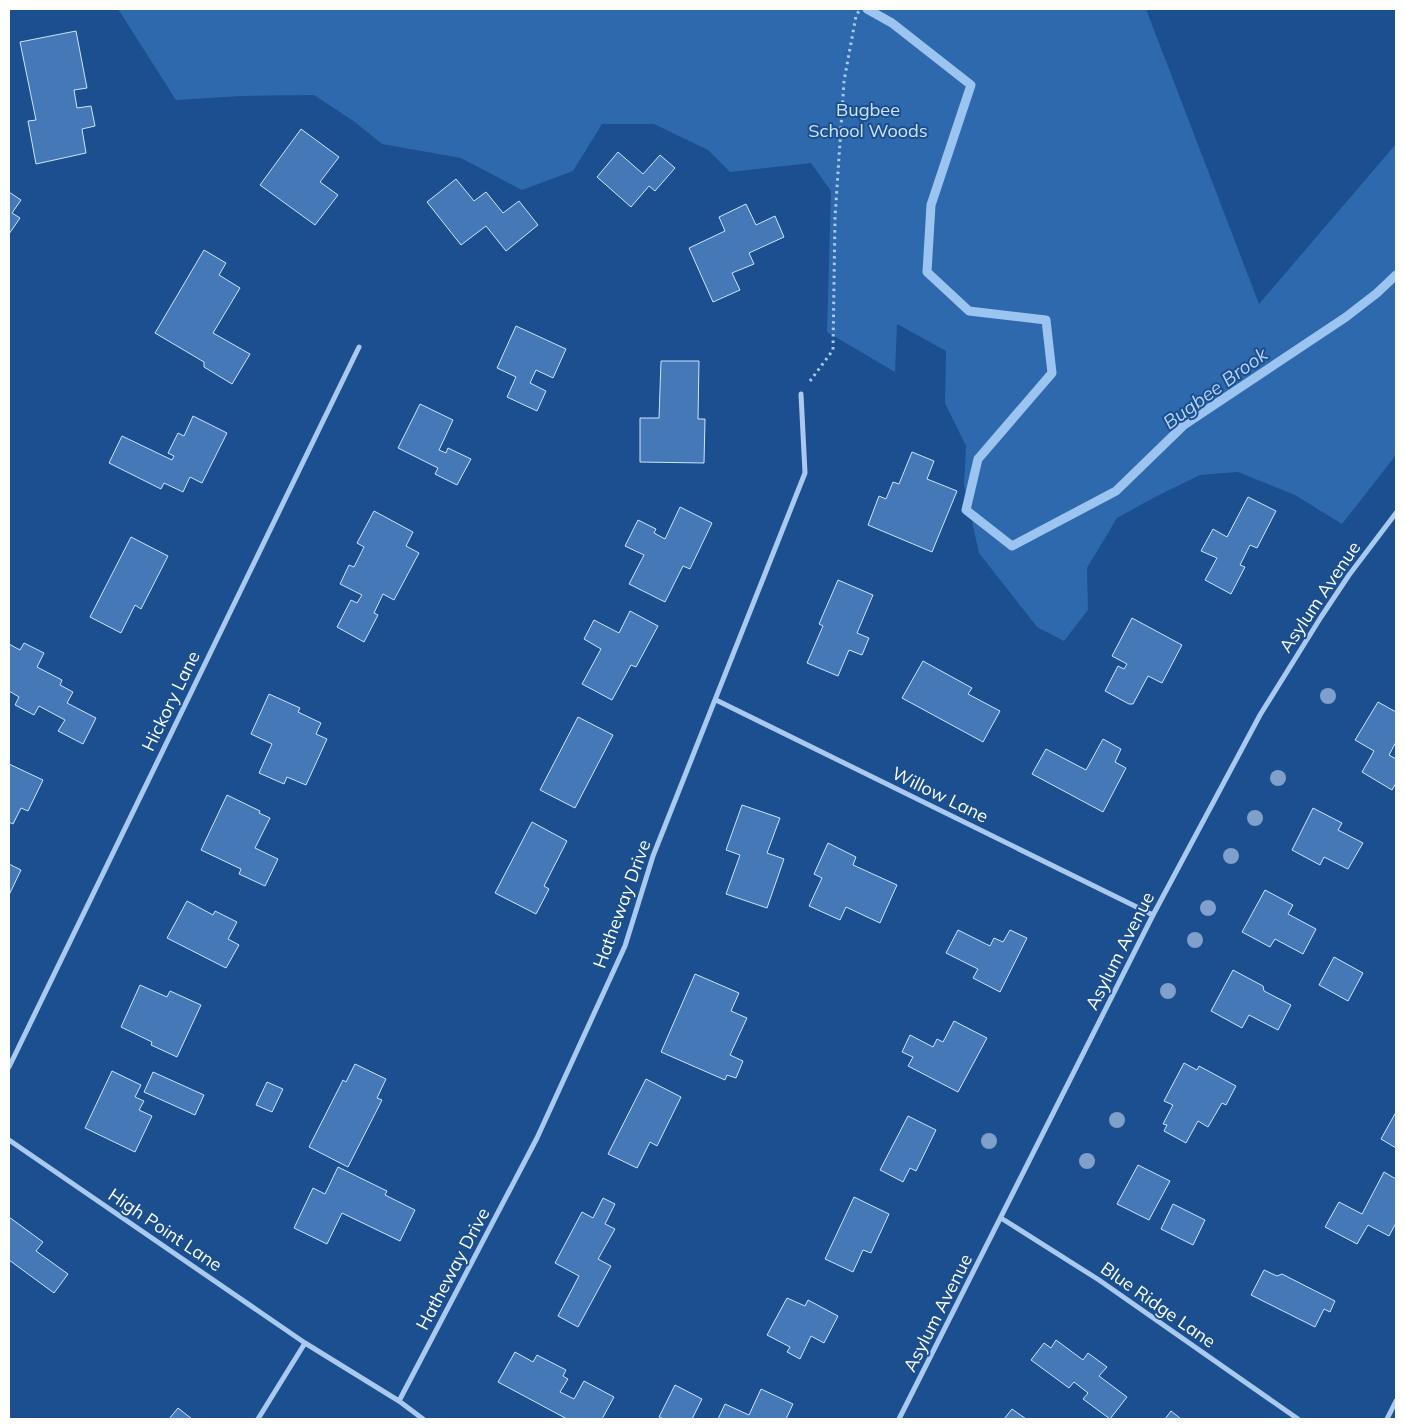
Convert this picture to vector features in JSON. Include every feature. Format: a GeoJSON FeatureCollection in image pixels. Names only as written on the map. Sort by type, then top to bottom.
{"type":"FeatureCollection","features":[{"type":"Feature","properties":{"kind":"street","name":"Hickory Lane"},"geometry":{"type":"LineString","coordinates":[[9,1067],[358,347]]}},
{"type":"Feature","properties":{"kind":"street","name":"Hatheway Drive"},"geometry":{"type":"LineString","coordinates":[[399,1401],[537,1138],[626,946],[653,856],[805,473],[801,394]]}},
{"type":"Feature","properties":{"kind":"street","name":"Asylum Avenue"},"geometry":{"type":"LineString","coordinates":[[899,1419],[1152,915],[1270,699],[1326,610],[1396,513]]}},
{"type":"Feature","properties":{"kind":"street","name":"Willow Lane"},"geometry":{"type":"LineString","coordinates":[[716,700],[1152,915]]}},
{"type":"Feature","properties":{"kind":"street","name":"High Point Lane"},"geometry":{"type":"LineString","coordinates":[[9,1140],[305,1343],[399,1401],[423,1419]]}},
{"type":"Feature","properties":{"kind":"street","name":"Blue Ridge Lane"},"geometry":{"type":"LineString","coordinates":[[1001,1218],[1099,1280],[1298,1419]]}},
{"type":"Feature","properties":{"kind":"street"},"geometry":{"type":"LineString","coordinates":[[258,1419],[305,1343]]}},
{"type":"Feature","properties":{"kind":"street"},"geometry":{"type":"LineString","coordinates":[[1387,1419],[1396,1401]]}},
{"type":"Feature","properties":{"kind":"path"},"geometry":{"type":"LineString","coordinates":[[801,394],[833,350],[835,218],[844,81],[856,16],[860,9]]}},
{"type":"Feature","properties":{"kind":"green space","name":"Bugbee School Woods"},"geometry":{"type":"Polygon","coordinates":[[[118,9],[1146,9],[1259,304],[1396,144],[1396,455],[1342,524],[1295,495],[1238,472],[1200,475],[1117,518],[1087,568],[1088,610],[1064,641],[1037,627],[979,553],[964,485],[966,446],[945,403],[946,351],[897,324],[895,372],[827,332],[831,191],[811,163],[730,172],[708,150],[654,124],[602,124],[573,171],[522,190],[461,158],[382,144],[355,122],[314,95],[242,96],[176,100],[118,9]]]}},
{"type":"Feature","properties":{"kind":"building"},"geometry":{"type":"Polygon","coordinates":[[[76,31],[87,88],[74,90],[77,108],[91,106],[95,126],[82,129],[86,153],[36,164],[28,121],[36,120],[20,42],[76,31]]]}},
{"type":"Feature","properties":{"kind":"building"},"geometry":{"type":"Polygon","coordinates":[[[301,129],[339,157],[320,182],[338,195],[315,225],[260,185],[301,129]]]}},
{"type":"Feature","properties":{"kind":"building"},"geometry":{"type":"Polygon","coordinates":[[[618,152],[643,174],[660,155],[675,168],[655,191],[649,186],[631,207],[597,177],[618,152]]]}},
{"type":"Feature","properties":{"kind":"building"},"geometry":{"type":"Polygon","coordinates":[[[456,179],[474,201],[486,192],[503,213],[519,201],[538,225],[506,251],[486,226],[461,245],[427,202],[456,179]]]}},
{"type":"Feature","properties":{"kind":"building"},"geometry":{"type":"Polygon","coordinates":[[[9,192],[21,200],[12,213],[20,218],[9,234],[9,192]]]}},
{"type":"Feature","properties":{"kind":"building"},"geometry":{"type":"Polygon","coordinates":[[[746,204],[756,225],[775,216],[784,237],[749,253],[754,264],[732,273],[740,290],[713,302],[689,248],[725,231],[719,217],[746,204]]]}},
{"type":"Feature","properties":{"kind":"building"},"geometry":{"type":"Polygon","coordinates":[[[204,250],[226,263],[219,275],[240,288],[213,333],[250,354],[232,384],[204,367],[204,362],[155,333],[204,250]]]}},
{"type":"Feature","properties":{"kind":"building"},"geometry":{"type":"Polygon","coordinates":[[[516,326],[566,349],[553,378],[536,370],[530,383],[546,391],[537,411],[507,397],[516,377],[497,368],[516,326]]]}},
{"type":"Feature","properties":{"kind":"building"},"geometry":{"type":"Polygon","coordinates":[[[661,361],[699,361],[698,419],[705,419],[704,463],[640,462],[640,418],[659,418],[661,361]]]}},
{"type":"Feature","properties":{"kind":"building"},"geometry":{"type":"Polygon","coordinates":[[[420,404],[453,420],[439,450],[446,453],[448,448],[471,459],[457,485],[435,474],[438,468],[398,448],[420,404]]]}},
{"type":"Feature","properties":{"kind":"building"},"geometry":{"type":"Polygon","coordinates":[[[193,416],[227,433],[202,483],[190,477],[183,492],[164,483],[161,489],[109,463],[122,436],[172,460],[174,456],[168,453],[178,433],[184,436],[193,416]]]}},
{"type":"Feature","properties":{"kind":"building"},"geometry":{"type":"Polygon","coordinates":[[[912,452],[934,461],[927,479],[957,491],[932,552],[868,525],[879,496],[886,499],[893,482],[899,484],[912,452]]]}},
{"type":"Feature","properties":{"kind":"building"},"geometry":{"type":"Polygon","coordinates":[[[1248,497],[1276,511],[1257,548],[1250,545],[1240,565],[1245,567],[1231,594],[1205,580],[1217,558],[1201,551],[1213,529],[1227,537],[1248,497]]]}},
{"type":"Feature","properties":{"kind":"building"},"geometry":{"type":"Polygon","coordinates":[[[680,507],[712,523],[690,569],[683,566],[665,602],[629,584],[644,555],[625,546],[638,520],[656,529],[654,533],[665,539],[680,507]]]}},
{"type":"Feature","properties":{"kind":"building"},"geometry":{"type":"Polygon","coordinates":[[[374,511],[413,532],[406,546],[419,553],[394,600],[383,594],[374,613],[378,615],[364,642],[337,627],[351,600],[357,603],[362,595],[340,584],[349,565],[354,567],[364,547],[357,543],[374,511]]]}},
{"type":"Feature","properties":{"kind":"building"},"geometry":{"type":"Polygon","coordinates":[[[131,537],[168,556],[141,609],[135,605],[121,633],[90,617],[131,537]]]}},
{"type":"Feature","properties":{"kind":"building"},"geometry":{"type":"Polygon","coordinates":[[[838,580],[873,595],[857,633],[869,638],[862,655],[849,650],[838,676],[807,663],[823,626],[819,624],[838,580]]]}},
{"type":"Feature","properties":{"kind":"building"},"geometry":{"type":"Polygon","coordinates":[[[630,611],[658,626],[636,667],[631,665],[612,700],[582,684],[601,649],[584,639],[594,620],[619,633],[630,611]]]}},
{"type":"Feature","properties":{"kind":"building"},"geometry":{"type":"Polygon","coordinates":[[[1132,618],[1182,645],[1162,683],[1148,676],[1133,704],[1129,704],[1105,691],[1118,666],[1124,669],[1127,664],[1112,656],[1132,618]]]}},
{"type":"Feature","properties":{"kind":"building"},"geometry":{"type":"Polygon","coordinates":[[[24,643],[44,653],[37,667],[62,680],[60,685],[73,692],[67,703],[96,718],[83,744],[58,731],[65,720],[39,706],[34,715],[15,705],[19,697],[9,691],[9,644],[20,650],[24,643]]]}},
{"type":"Feature","properties":{"kind":"building"},"geometry":{"type":"Polygon","coordinates":[[[923,661],[972,688],[968,694],[1000,711],[983,742],[902,698],[923,661]]]}},
{"type":"Feature","properties":{"kind":"building"},"geometry":{"type":"Polygon","coordinates":[[[269,694],[300,708],[298,712],[321,723],[316,734],[327,739],[306,785],[287,777],[284,784],[259,773],[272,744],[251,734],[269,694]]]}},
{"type":"Feature","properties":{"kind":"building"},"geometry":{"type":"Polygon","coordinates":[[[1378,702],[1396,712],[1396,742],[1389,755],[1396,759],[1396,783],[1392,790],[1362,772],[1374,751],[1355,740],[1378,702]]]}},
{"type":"Feature","properties":{"kind":"building"},"geometry":{"type":"Polygon","coordinates":[[[578,717],[613,735],[575,808],[540,790],[578,717]]]}},
{"type":"Feature","properties":{"kind":"building"},"geometry":{"type":"Polygon","coordinates":[[[1103,739],[1121,749],[1115,762],[1126,768],[1103,812],[1032,774],[1046,749],[1086,770],[1103,739]]]}},
{"type":"Feature","properties":{"kind":"building"},"geometry":{"type":"Polygon","coordinates":[[[9,764],[43,780],[28,811],[21,808],[13,824],[9,822],[9,764]]]}},
{"type":"Feature","properties":{"kind":"building"},"geometry":{"type":"Polygon","coordinates":[[[227,795],[270,818],[255,848],[278,859],[265,886],[239,874],[241,869],[201,850],[227,795]]]}},
{"type":"Feature","properties":{"kind":"building"},"geometry":{"type":"Polygon","coordinates":[[[742,805],[780,818],[767,853],[784,859],[767,908],[726,894],[740,855],[726,850],[742,805]]]}},
{"type":"Feature","properties":{"kind":"building"},"geometry":{"type":"Polygon","coordinates":[[[1313,808],[1342,823],[1338,830],[1363,843],[1348,869],[1324,857],[1320,865],[1292,850],[1313,808]]]}},
{"type":"Feature","properties":{"kind":"building"},"geometry":{"type":"Polygon","coordinates":[[[532,822],[567,841],[544,886],[549,889],[536,914],[495,893],[532,822]]]}},
{"type":"Feature","properties":{"kind":"building"},"geometry":{"type":"Polygon","coordinates":[[[828,843],[856,857],[853,865],[897,885],[880,923],[846,907],[840,920],[809,906],[822,878],[814,874],[828,843]]]}},
{"type":"Feature","properties":{"kind":"building"},"geometry":{"type":"Polygon","coordinates":[[[9,864],[21,870],[9,895],[9,864]]]}},
{"type":"Feature","properties":{"kind":"building"},"geometry":{"type":"Polygon","coordinates":[[[1265,890],[1293,905],[1288,914],[1316,929],[1303,954],[1275,939],[1270,947],[1242,932],[1265,890]]]}},
{"type":"Feature","properties":{"kind":"building"},"geometry":{"type":"Polygon","coordinates":[[[187,901],[213,915],[215,911],[237,922],[228,939],[239,945],[226,968],[167,938],[187,901]]]}},
{"type":"Feature","properties":{"kind":"building"},"geometry":{"type":"Polygon","coordinates":[[[958,930],[990,946],[994,938],[1003,942],[1010,930],[1027,938],[1000,992],[973,978],[978,969],[946,953],[958,930]]]}},
{"type":"Feature","properties":{"kind":"building"},"geometry":{"type":"Polygon","coordinates":[[[1334,957],[1363,973],[1348,1001],[1319,985],[1334,957]]]}},
{"type":"Feature","properties":{"kind":"building"},"geometry":{"type":"Polygon","coordinates":[[[1233,970],[1263,986],[1264,991],[1291,1005],[1278,1030],[1249,1015],[1242,1028],[1211,1011],[1233,970]]]}},
{"type":"Feature","properties":{"kind":"building"},"geometry":{"type":"Polygon","coordinates":[[[695,974],[739,993],[731,1011],[747,1018],[730,1055],[743,1061],[736,1078],[727,1075],[725,1080],[661,1052],[695,974]]]}},
{"type":"Feature","properties":{"kind":"building"},"geometry":{"type":"Polygon","coordinates":[[[140,985],[167,997],[170,991],[201,1005],[177,1057],[151,1045],[152,1042],[121,1027],[140,985]]]}},
{"type":"Feature","properties":{"kind":"building"},"geometry":{"type":"Polygon","coordinates":[[[954,1021],[987,1038],[958,1092],[908,1066],[913,1057],[902,1052],[910,1035],[933,1047],[937,1039],[943,1042],[954,1021]]]}},
{"type":"Feature","properties":{"kind":"building"},"geometry":{"type":"Polygon","coordinates":[[[1184,1063],[1197,1070],[1199,1066],[1236,1086],[1226,1105],[1222,1103],[1208,1127],[1198,1121],[1186,1143],[1164,1131],[1167,1125],[1163,1124],[1173,1105],[1164,1101],[1184,1063]]]}},
{"type":"Feature","properties":{"kind":"building"},"geometry":{"type":"Polygon","coordinates":[[[355,1064],[386,1079],[377,1098],[382,1100],[348,1167],[309,1147],[343,1080],[346,1082],[355,1064]]]}},
{"type":"Feature","properties":{"kind":"building"},"geometry":{"type":"Polygon","coordinates":[[[112,1071],[141,1085],[135,1097],[144,1101],[139,1110],[152,1116],[135,1152],[85,1128],[112,1071]]]}},
{"type":"Feature","properties":{"kind":"building"},"geometry":{"type":"Polygon","coordinates":[[[153,1072],[204,1095],[195,1115],[144,1092],[153,1072]]]}},
{"type":"Feature","properties":{"kind":"building"},"geometry":{"type":"Polygon","coordinates":[[[646,1079],[681,1097],[657,1146],[650,1142],[637,1168],[608,1154],[646,1079]]]}},
{"type":"Feature","properties":{"kind":"building"},"geometry":{"type":"Polygon","coordinates":[[[267,1082],[283,1089],[272,1112],[256,1105],[267,1082]]]}},
{"type":"Feature","properties":{"kind":"building"},"geometry":{"type":"Polygon","coordinates":[[[1396,1112],[1396,1148],[1381,1139],[1396,1112]]]}},
{"type":"Feature","properties":{"kind":"building"},"geometry":{"type":"Polygon","coordinates":[[[908,1116],[936,1130],[916,1171],[910,1168],[903,1182],[880,1170],[908,1116]]]}},
{"type":"Feature","properties":{"kind":"building"},"geometry":{"type":"Polygon","coordinates":[[[1138,1165],[1170,1181],[1149,1220],[1117,1204],[1138,1165]]]}},
{"type":"Feature","properties":{"kind":"building"},"geometry":{"type":"Polygon","coordinates":[[[338,1167],[387,1191],[385,1195],[415,1210],[400,1241],[342,1213],[327,1244],[294,1228],[313,1188],[325,1194],[338,1167]]]}},
{"type":"Feature","properties":{"kind":"building"},"geometry":{"type":"Polygon","coordinates":[[[1384,1172],[1396,1179],[1396,1223],[1389,1236],[1368,1225],[1357,1244],[1325,1227],[1339,1202],[1362,1214],[1384,1172]]]}},
{"type":"Feature","properties":{"kind":"building"},"geometry":{"type":"Polygon","coordinates":[[[854,1197],[889,1214],[871,1253],[863,1250],[853,1272],[825,1259],[854,1197]]]}},
{"type":"Feature","properties":{"kind":"building"},"geometry":{"type":"Polygon","coordinates":[[[603,1198],[615,1204],[605,1224],[615,1229],[598,1259],[611,1266],[578,1327],[558,1316],[579,1276],[555,1263],[582,1212],[593,1218],[603,1198]]]}},
{"type":"Feature","properties":{"kind":"building"},"geometry":{"type":"Polygon","coordinates":[[[1173,1204],[1205,1220],[1193,1245],[1161,1229],[1173,1204]]]}},
{"type":"Feature","properties":{"kind":"building"},"geometry":{"type":"Polygon","coordinates":[[[9,1217],[43,1242],[36,1251],[68,1274],[54,1293],[9,1260],[9,1217]]]}},
{"type":"Feature","properties":{"kind":"building"},"geometry":{"type":"Polygon","coordinates":[[[1264,1270],[1277,1276],[1282,1274],[1335,1301],[1330,1312],[1324,1309],[1315,1327],[1251,1295],[1264,1270]]]}},
{"type":"Feature","properties":{"kind":"building"},"geometry":{"type":"Polygon","coordinates":[[[787,1298],[805,1306],[808,1300],[838,1316],[824,1343],[811,1336],[800,1359],[787,1352],[790,1347],[767,1335],[787,1298]]]}},
{"type":"Feature","properties":{"kind":"building"},"geometry":{"type":"Polygon","coordinates":[[[1056,1340],[1083,1360],[1088,1353],[1107,1367],[1099,1376],[1127,1397],[1110,1419],[1083,1399],[1088,1393],[1074,1382],[1069,1388],[1031,1360],[1044,1343],[1051,1348],[1056,1340]]]}},
{"type":"Feature","properties":{"kind":"building"},"geometry":{"type":"Polygon","coordinates":[[[515,1352],[533,1362],[537,1355],[566,1370],[563,1376],[568,1379],[560,1392],[574,1399],[584,1381],[614,1397],[602,1419],[567,1419],[498,1382],[515,1352]]]}},
{"type":"Feature","properties":{"kind":"building"},"geometry":{"type":"Polygon","coordinates":[[[675,1385],[702,1399],[692,1419],[664,1419],[659,1417],[675,1385]]]}},
{"type":"Feature","properties":{"kind":"building"},"geometry":{"type":"Polygon","coordinates":[[[761,1389],[793,1404],[786,1419],[718,1419],[725,1404],[749,1415],[761,1389]]]}},
{"type":"Feature","properties":{"kind":"building"},"geometry":{"type":"Polygon","coordinates":[[[178,1408],[192,1419],[169,1419],[178,1408]]]}},
{"type":"Feature","properties":{"kind":"building"},"geometry":{"type":"Polygon","coordinates":[[[1012,1409],[1026,1419],[1004,1419],[1012,1409]]]}},
{"type":"Feature","properties":{"kind":"building"},"geometry":{"type":"Polygon","coordinates":[[[1171,1411],[1181,1419],[1165,1419],[1171,1411]]]}},
{"type":"Feature","properties":{"kind":"waterway","name":"Bugbee Brook"},"geometry":{"type":"LineString","coordinates":[[867,9],[892,23],[971,85],[931,205],[927,272],[969,311],[1046,320],[1052,373],[978,459],[966,510],[1012,546],[1116,491],[1184,425],[1346,317],[1377,293],[1396,275]]}}]}
